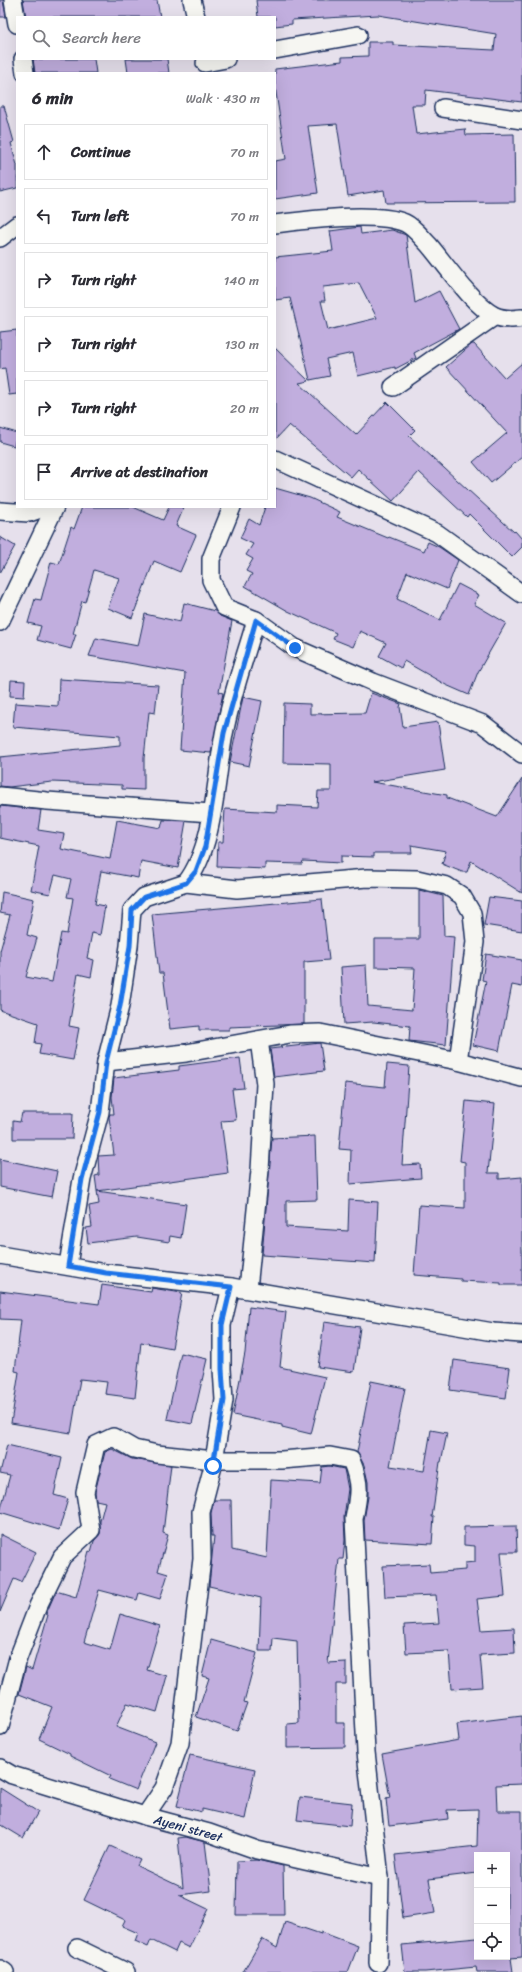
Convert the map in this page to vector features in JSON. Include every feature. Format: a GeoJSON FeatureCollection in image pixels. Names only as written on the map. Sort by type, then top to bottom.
{"type":"FeatureCollection","features":[{"type":"Feature","properties":{"kind":"street"},"geometry":{"type":"LineString","coordinates":[[13,0],[16,18]]}},
{"type":"Feature","properties":{"kind":"street"},"geometry":{"type":"LineString","coordinates":[[192,0],[196,16]]}},
{"type":"Feature","properties":{"kind":"street"},"geometry":{"type":"LineString","coordinates":[[276,50],[358,35]]}},
{"type":"Feature","properties":{"kind":"street"},"geometry":{"type":"LineString","coordinates":[[22,60],[25,72]]}},
{"type":"Feature","properties":{"kind":"street"},"geometry":{"type":"LineString","coordinates":[[205,65],[222,60]]}},
{"type":"Feature","properties":{"kind":"street"},"geometry":{"type":"LineString","coordinates":[[443,108],[522,120]]}},
{"type":"Feature","properties":{"kind":"street"},"geometry":{"type":"LineString","coordinates":[[276,224],[308,220],[382,217],[405,223],[420,234],[476,301],[495,316],[511,320],[522,318]]}},
{"type":"Feature","properties":{"kind":"street"},"geometry":{"type":"LineString","coordinates":[[0,238],[2,238],[16,226]]}},
{"type":"Feature","properties":{"kind":"street"},"geometry":{"type":"LineString","coordinates":[[392,387],[495,316]]}},
{"type":"Feature","properties":{"kind":"street"},"geometry":{"type":"LineString","coordinates":[[276,458],[437,532],[522,594]]}},
{"type":"Feature","properties":{"kind":"street"},"geometry":{"type":"LineString","coordinates":[[0,511],[29,512],[43,508]]}},
{"type":"Feature","properties":{"kind":"street"},"geometry":{"type":"LineString","coordinates":[[0,622],[55,508]]}},
{"type":"Feature","properties":{"kind":"street"},"geometry":{"type":"LineString","coordinates":[[232,508],[211,558],[211,580],[224,607],[256,620],[295,648],[373,682],[483,724],[522,754]]}},
{"type":"Feature","properties":{"kind":"street"},"geometry":{"type":"LineString","coordinates":[[186,883],[196,871],[205,847],[224,733],[256,620]]}},
{"type":"Feature","properties":{"kind":"street"},"geometry":{"type":"LineString","coordinates":[[0,796],[47,801],[211,812]]}},
{"type":"Feature","properties":{"kind":"street"},"geometry":{"type":"LineString","coordinates":[[68,1266],[82,1179],[100,1112],[106,1062],[120,1006],[130,946],[132,910],[144,897],[186,883],[237,889],[367,878],[417,879],[447,886],[462,896],[472,913],[475,942],[458,1061]]}},
{"type":"Feature","properties":{"kind":"street"},"geometry":{"type":"LineString","coordinates":[[106,1062],[186,1053],[290,1034],[320,1033],[458,1061],[522,1078]]}},
{"type":"Feature","properties":{"kind":"street"},"geometry":{"type":"LineString","coordinates":[[248,1290],[260,1170],[265,1084],[259,1040]]}},
{"type":"Feature","properties":{"kind":"street"},"geometry":{"type":"LineString","coordinates":[[0,1255],[106,1273],[231,1287],[493,1332],[522,1334]]}},
{"type":"Feature","properties":{"kind":"street"},"geometry":{"type":"LineString","coordinates":[[145,1816],[164,1788],[180,1743],[202,1559],[201,1512],[214,1460],[224,1400],[222,1325],[231,1287]]}},
{"type":"Feature","properties":{"kind":"street"},"geometry":{"type":"LineString","coordinates":[[0,1727],[18,1658],[38,1606],[62,1557],[91,1530],[85,1492],[96,1445],[114,1437],[134,1449],[157,1454],[214,1460],[282,1460],[330,1456],[351,1460],[358,1476],[359,1492],[354,1519],[362,1690],[366,1752],[380,1878],[378,1963]]}},
{"type":"Feature","properties":{"kind":"street","name":"Ayeni street"},"geometry":{"type":"LineString","coordinates":[[0,1768],[12,1775],[145,1816],[209,1833],[257,1850],[380,1878]]}},
{"type":"Feature","properties":{"kind":"street"},"geometry":{"type":"LineString","coordinates":[[77,1948],[126,1972]]}},
{"type":"Feature","properties":{"kind":"street"},"geometry":{"type":"LineString","coordinates":[[0,1969],[5,1972]]}},
{"type":"Feature","properties":{"kind":"building"},"geometry":{"type":"Polygon","coordinates":[[[0,0],[3,0],[6,17],[0,17],[0,0]]]}},
{"type":"Feature","properties":{"kind":"building"},"geometry":{"type":"Polygon","coordinates":[[[23,0],[157,0],[160,16],[26,16],[23,0]]]}},
{"type":"Feature","properties":{"kind":"building"},"geometry":{"type":"Polygon","coordinates":[[[256,0],[522,0],[522,102],[426,90],[425,105],[412,105],[416,134],[465,129],[466,135],[514,134],[515,202],[386,203],[384,190],[348,196],[337,124],[308,126],[318,193],[276,199],[276,161],[286,159],[276,93],[275,69],[342,61],[342,57],[368,56],[368,42],[393,42],[393,45],[494,50],[496,34],[378,15],[292,20],[292,24],[276,26],[276,16],[258,16],[256,0]]]}},
{"type":"Feature","properties":{"kind":"building"},"geometry":{"type":"Polygon","coordinates":[[[33,60],[94,60],[96,72],[35,72],[33,60]]]}},
{"type":"Feature","properties":{"kind":"building"},"geometry":{"type":"Polygon","coordinates":[[[126,60],[167,60],[169,72],[128,72],[126,60]]]}},
{"type":"Feature","properties":{"kind":"building"},"geometry":{"type":"Polygon","coordinates":[[[0,106],[4,106],[14,142],[11,143],[16,161],[16,188],[0,192],[0,106]]]}},
{"type":"Feature","properties":{"kind":"building"},"geometry":{"type":"Polygon","coordinates":[[[360,227],[361,234],[392,230],[406,235],[415,303],[439,291],[459,329],[414,353],[416,358],[395,369],[395,367],[358,376],[353,353],[326,359],[330,376],[310,380],[290,298],[276,300],[276,257],[333,251],[330,231],[360,227]],[[359,283],[323,287],[325,301],[321,301],[328,330],[377,318],[359,283]]]}},
{"type":"Feature","properties":{"kind":"building"},"geometry":{"type":"Polygon","coordinates":[[[16,330],[16,394],[9,395],[5,368],[0,369],[0,332],[16,330]]]}},
{"type":"Feature","properties":{"kind":"building"},"geometry":{"type":"Polygon","coordinates":[[[472,344],[474,344],[505,378],[522,363],[522,457],[491,483],[473,462],[507,433],[446,367],[472,344]]]}},
{"type":"Feature","properties":{"kind":"building"},"geometry":{"type":"Polygon","coordinates":[[[276,349],[309,381],[299,383],[356,435],[387,402],[415,430],[409,436],[514,532],[515,531],[522,539],[522,547],[512,557],[469,514],[467,517],[419,472],[393,501],[358,469],[351,477],[289,425],[276,439],[276,349]]]}},
{"type":"Feature","properties":{"kind":"building"},"geometry":{"type":"Polygon","coordinates":[[[0,428],[16,433],[14,446],[0,442],[0,428]]]}},
{"type":"Feature","properties":{"kind":"building"},"geometry":{"type":"Polygon","coordinates":[[[276,488],[310,498],[340,512],[337,517],[424,551],[428,542],[439,547],[458,560],[447,589],[407,572],[397,599],[440,620],[458,584],[479,595],[474,604],[506,623],[478,672],[469,695],[446,685],[404,661],[401,668],[379,656],[386,643],[360,631],[353,647],[333,639],[336,633],[288,611],[245,586],[252,574],[246,571],[253,559],[246,555],[253,544],[240,538],[249,519],[259,525],[265,508],[276,508],[276,488]]]}},
{"type":"Feature","properties":{"kind":"building"},"geometry":{"type":"Polygon","coordinates":[[[82,508],[135,508],[163,520],[169,508],[184,508],[176,526],[196,535],[180,572],[154,561],[132,618],[108,608],[119,578],[94,570],[85,602],[82,601],[73,634],[76,634],[71,649],[37,640],[41,626],[28,623],[35,599],[41,600],[51,562],[59,564],[71,527],[74,529],[82,508]]]}},
{"type":"Feature","properties":{"kind":"building"},"geometry":{"type":"Polygon","coordinates":[[[0,537],[15,546],[0,573],[0,537]]]}},
{"type":"Feature","properties":{"kind":"building"},"geometry":{"type":"Polygon","coordinates":[[[184,603],[215,611],[220,616],[232,621],[219,692],[223,693],[211,753],[180,750],[185,673],[89,656],[96,638],[138,646],[145,614],[180,622],[184,603]]]}},
{"type":"Feature","properties":{"kind":"building"},"geometry":{"type":"Polygon","coordinates":[[[59,679],[158,685],[155,713],[149,712],[144,758],[144,790],[122,789],[122,785],[52,782],[9,787],[0,786],[0,757],[120,745],[120,736],[13,727],[15,703],[58,706],[59,679]]]}},
{"type":"Feature","properties":{"kind":"building"},"geometry":{"type":"Polygon","coordinates":[[[11,680],[25,681],[24,697],[10,696],[11,680]]]}},
{"type":"Feature","properties":{"kind":"building"},"geometry":{"type":"Polygon","coordinates":[[[371,693],[401,704],[400,707],[403,727],[438,722],[445,770],[372,782],[447,795],[447,798],[497,817],[522,779],[522,893],[471,861],[467,872],[462,872],[442,864],[446,851],[411,845],[412,853],[374,853],[374,857],[341,856],[341,863],[303,861],[302,864],[265,863],[265,869],[217,867],[218,842],[223,842],[225,809],[277,812],[277,805],[317,807],[318,791],[331,791],[331,764],[283,763],[284,703],[310,704],[310,714],[365,713],[371,693]]]}},
{"type":"Feature","properties":{"kind":"building"},"geometry":{"type":"Polygon","coordinates":[[[243,697],[262,701],[249,766],[230,762],[243,697]]]}},
{"type":"Feature","properties":{"kind":"building"},"geometry":{"type":"Polygon","coordinates":[[[0,806],[41,810],[38,830],[64,834],[61,849],[110,859],[117,820],[161,828],[163,820],[186,821],[178,868],[141,861],[138,878],[101,871],[95,904],[105,906],[100,935],[92,933],[87,958],[94,960],[91,977],[78,974],[69,1026],[79,1028],[73,1060],[39,1054],[41,1044],[35,1043],[38,1023],[0,1010],[0,951],[10,915],[0,913],[2,892],[34,899],[27,935],[37,938],[26,977],[52,982],[61,933],[67,934],[73,898],[67,897],[71,879],[55,875],[50,894],[31,890],[39,846],[0,838],[0,806]]]}},
{"type":"Feature","properties":{"kind":"building"},"geometry":{"type":"Polygon","coordinates":[[[419,890],[443,896],[444,936],[454,937],[446,1045],[409,1041],[410,1026],[373,1022],[344,1024],[341,967],[366,965],[368,1006],[412,1010],[415,968],[375,967],[375,939],[419,939],[419,890]]]}},
{"type":"Feature","properties":{"kind":"building"},"geometry":{"type":"Polygon","coordinates":[[[489,897],[522,901],[522,931],[484,925],[489,897]]]}},
{"type":"Feature","properties":{"kind":"building"},"geometry":{"type":"Polygon","coordinates":[[[322,899],[329,960],[304,962],[304,1024],[229,1027],[229,1030],[199,1030],[199,1026],[170,1029],[163,973],[159,973],[152,914],[322,899]]]}},
{"type":"Feature","properties":{"kind":"building"},"geometry":{"type":"Polygon","coordinates":[[[486,954],[522,960],[522,987],[512,985],[499,1051],[473,1045],[486,981],[482,980],[486,954]]]}},
{"type":"Feature","properties":{"kind":"building"},"geometry":{"type":"Polygon","coordinates":[[[320,1043],[324,1071],[274,1077],[270,1049],[320,1043]]]}},
{"type":"Feature","properties":{"kind":"building"},"geometry":{"type":"Polygon","coordinates":[[[240,1058],[244,1088],[232,1089],[236,1120],[221,1121],[228,1173],[97,1191],[95,1176],[99,1175],[98,1156],[114,1155],[109,1117],[110,1114],[114,1114],[112,1097],[114,1078],[179,1070],[179,1066],[240,1058]]]}},
{"type":"Feature","properties":{"kind":"building"},"geometry":{"type":"Polygon","coordinates":[[[387,1064],[409,1066],[402,1165],[420,1164],[421,1178],[350,1184],[351,1150],[339,1149],[345,1083],[385,1087],[387,1064]]]}},
{"type":"Feature","properties":{"kind":"building"},"geometry":{"type":"Polygon","coordinates":[[[466,1101],[495,1104],[488,1173],[499,1173],[499,1179],[522,1177],[522,1285],[501,1285],[501,1283],[461,1281],[461,1279],[414,1275],[419,1205],[465,1208],[465,1162],[460,1161],[466,1101]]]}},
{"type":"Feature","properties":{"kind":"building"},"geometry":{"type":"Polygon","coordinates":[[[22,1113],[73,1113],[72,1139],[13,1139],[13,1121],[20,1122],[22,1113]]]}},
{"type":"Feature","properties":{"kind":"building"},"geometry":{"type":"Polygon","coordinates":[[[315,1136],[317,1200],[286,1201],[286,1227],[348,1231],[349,1200],[378,1202],[375,1263],[262,1255],[272,1138],[315,1136]]]}},
{"type":"Feature","properties":{"kind":"building"},"geometry":{"type":"Polygon","coordinates":[[[0,1159],[57,1171],[52,1197],[0,1187],[0,1159]]]}},
{"type":"Feature","properties":{"kind":"building"},"geometry":{"type":"Polygon","coordinates":[[[97,1191],[186,1204],[181,1238],[170,1236],[169,1242],[137,1237],[88,1243],[86,1228],[92,1227],[89,1206],[99,1204],[97,1191]]]}},
{"type":"Feature","properties":{"kind":"building"},"geometry":{"type":"Polygon","coordinates":[[[102,1285],[151,1292],[152,1288],[182,1293],[172,1348],[141,1342],[135,1398],[105,1394],[107,1382],[80,1379],[71,1433],[11,1423],[19,1372],[15,1371],[21,1320],[0,1319],[0,1291],[99,1304],[102,1285]]]}},
{"type":"Feature","properties":{"kind":"building"},"geometry":{"type":"Polygon","coordinates":[[[249,1307],[286,1312],[280,1367],[325,1377],[311,1434],[282,1427],[282,1425],[233,1415],[245,1353],[249,1307]]]}},
{"type":"Feature","properties":{"kind":"building"},"geometry":{"type":"Polygon","coordinates":[[[324,1322],[360,1327],[354,1372],[318,1367],[324,1322]]]}},
{"type":"Feature","properties":{"kind":"building"},"geometry":{"type":"Polygon","coordinates":[[[181,1353],[207,1359],[192,1424],[167,1419],[181,1353]]]}},
{"type":"Feature","properties":{"kind":"building"},"geometry":{"type":"Polygon","coordinates":[[[454,1360],[510,1368],[506,1398],[450,1390],[454,1360]]]}},
{"type":"Feature","properties":{"kind":"building"},"geometry":{"type":"Polygon","coordinates":[[[371,1381],[405,1388],[390,1466],[424,1471],[431,1430],[447,1433],[440,1462],[432,1517],[434,1517],[432,1544],[365,1540],[364,1520],[368,1497],[368,1482],[364,1465],[357,1452],[371,1381]]]}},
{"type":"Feature","properties":{"kind":"building"},"geometry":{"type":"Polygon","coordinates":[[[7,1445],[62,1458],[54,1495],[68,1499],[59,1530],[0,1512],[10,1475],[0,1473],[7,1445]]]}},
{"type":"Feature","properties":{"kind":"building"},"geometry":{"type":"Polygon","coordinates":[[[112,1449],[132,1459],[171,1465],[163,1533],[168,1535],[158,1571],[168,1574],[160,1599],[139,1593],[137,1600],[99,1590],[84,1642],[110,1650],[120,1614],[160,1626],[147,1670],[167,1676],[157,1712],[127,1703],[116,1727],[155,1742],[136,1790],[109,1779],[111,1776],[39,1739],[52,1707],[19,1694],[26,1667],[32,1670],[48,1615],[46,1614],[56,1591],[76,1597],[89,1551],[91,1552],[94,1541],[100,1534],[100,1521],[105,1502],[96,1500],[95,1492],[105,1452],[112,1449]]]}},
{"type":"Feature","properties":{"kind":"building"},"geometry":{"type":"Polygon","coordinates":[[[329,1466],[344,1469],[348,1489],[344,1517],[345,1540],[343,1559],[339,1559],[328,1663],[346,1662],[346,1684],[336,1684],[336,1723],[345,1723],[345,1747],[287,1748],[287,1724],[299,1723],[297,1641],[273,1638],[272,1651],[259,1651],[261,1598],[209,1586],[214,1536],[212,1536],[211,1513],[214,1500],[231,1500],[232,1550],[267,1558],[271,1480],[320,1483],[322,1467],[329,1466]]]}},
{"type":"Feature","properties":{"kind":"building"},"geometry":{"type":"Polygon","coordinates":[[[516,1526],[517,1552],[501,1552],[505,1596],[477,1599],[481,1630],[514,1628],[515,1653],[480,1655],[483,1687],[452,1689],[449,1651],[406,1653],[404,1625],[439,1623],[436,1595],[385,1597],[383,1566],[429,1564],[430,1573],[465,1570],[465,1563],[475,1562],[475,1546],[464,1545],[464,1527],[516,1526]]]}},
{"type":"Feature","properties":{"kind":"building"},"geometry":{"type":"Polygon","coordinates":[[[0,1534],[36,1552],[21,1582],[14,1579],[0,1612],[0,1534]]]}},
{"type":"Feature","properties":{"kind":"building"},"geometry":{"type":"Polygon","coordinates":[[[211,1640],[257,1653],[244,1702],[247,1703],[237,1731],[196,1717],[209,1678],[202,1676],[211,1640]]]}},
{"type":"Feature","properties":{"kind":"building"},"geometry":{"type":"Polygon","coordinates":[[[522,1716],[522,1784],[496,1785],[497,1811],[522,1811],[522,1957],[511,1958],[513,1972],[477,1972],[476,1967],[425,1972],[405,1972],[402,1945],[474,1938],[474,1960],[510,1960],[510,1852],[474,1852],[474,1873],[429,1879],[435,1913],[403,1918],[395,1855],[477,1846],[478,1809],[447,1810],[448,1819],[389,1826],[386,1799],[390,1798],[382,1754],[459,1740],[457,1724],[522,1716]]]}},
{"type":"Feature","properties":{"kind":"building"},"geometry":{"type":"Polygon","coordinates":[[[190,1755],[255,1769],[245,1819],[202,1809],[202,1812],[177,1806],[190,1755]]]}},
{"type":"Feature","properties":{"kind":"building"},"geometry":{"type":"Polygon","coordinates":[[[0,1788],[38,1812],[23,1838],[0,1824],[0,1788]]]}},
{"type":"Feature","properties":{"kind":"building"},"geometry":{"type":"Polygon","coordinates":[[[300,1797],[352,1803],[350,1826],[297,1820],[300,1797]]]}},
{"type":"Feature","properties":{"kind":"building"},"geometry":{"type":"Polygon","coordinates":[[[186,1837],[205,1842],[211,1891],[179,1895],[208,1909],[189,1948],[179,1943],[175,1952],[151,1940],[148,1947],[135,1941],[138,1933],[122,1926],[125,1920],[84,1900],[110,1846],[140,1860],[137,1866],[183,1888],[178,1838],[186,1837]]]}},
{"type":"Feature","properties":{"kind":"building"},"geometry":{"type":"Polygon","coordinates":[[[257,1860],[283,1866],[284,1915],[236,1915],[237,1861],[257,1860]]]}},
{"type":"Feature","properties":{"kind":"building"},"geometry":{"type":"Polygon","coordinates":[[[285,1922],[321,1934],[321,1932],[358,1946],[348,1972],[243,1972],[262,1939],[277,1948],[285,1922]]]}},
{"type":"Feature","properties":{"kind":"route"},"geometry":{"type":"LineString","coordinates":[[213,1466],[224,1400],[222,1325],[231,1287],[106,1273],[68,1266],[82,1179],[100,1112],[106,1062],[120,1006],[130,946],[132,910],[144,897],[186,883],[196,871],[205,847],[224,733],[256,620],[295,648]]}}]}
